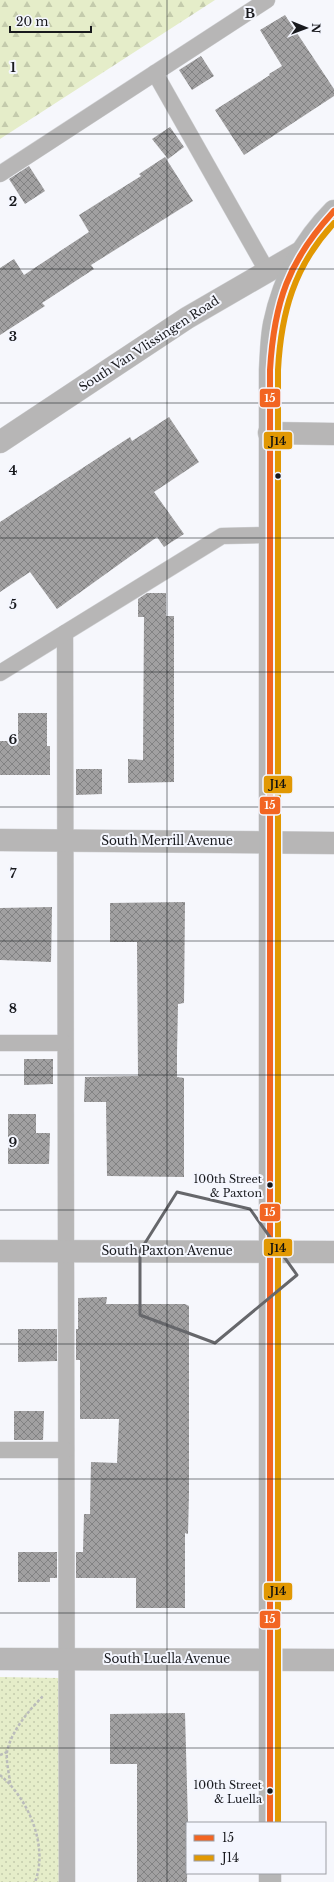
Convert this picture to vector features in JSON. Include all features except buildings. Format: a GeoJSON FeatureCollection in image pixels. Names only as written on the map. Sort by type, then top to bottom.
{"type":"FeatureCollection","features":[{"type":"Feature","properties":{"kind":"main road"},"geometry":{"type":"LineString","coordinates":[[270,1822],[270,370],[274,325],[284,288],[301,252],[325,220],[334,211]]}},
{"type":"Feature","properties":{"kind":"street","name":"South Van Vlissingen Road"},"geometry":{"type":"LineString","coordinates":[[0,442],[187,318],[301,252]]}},
{"type":"Feature","properties":{"kind":"street"},"geometry":{"type":"LineString","coordinates":[[269,433],[334,434]]}},
{"type":"Feature","properties":{"kind":"street","name":"South Merrill Avenue"},"geometry":{"type":"LineString","coordinates":[[0,840],[334,843]]}},
{"type":"Feature","properties":{"kind":"street","name":"South Paxton Avenue"},"geometry":{"type":"LineString","coordinates":[[0,1250],[334,1252]]}},
{"type":"Feature","properties":{"kind":"street","name":"South Luella Avenue"},"geometry":{"type":"LineString","coordinates":[[0,1659],[334,1660]]}},
{"type":"Feature","properties":{"kind":"lane"},"geometry":{"type":"LineString","coordinates":[[0,174],[267,0]]}},
{"type":"Feature","properties":{"kind":"lane"},"geometry":{"type":"LineString","coordinates":[[155,73],[267,271]]}},
{"type":"Feature","properties":{"kind":"lane"},"geometry":{"type":"LineString","coordinates":[[0,673],[222,536],[269,535]]}},
{"type":"Feature","properties":{"kind":"lane"},"geometry":{"type":"LineString","coordinates":[[65,633],[67,1882]]}},
{"type":"Feature","properties":{"kind":"lane"},"geometry":{"type":"LineString","coordinates":[[0,1043],[65,1043]]}},
{"type":"Feature","properties":{"kind":"lane"},"geometry":{"type":"LineString","coordinates":[[0,1450],[66,1450]]}},
{"type":"Feature","properties":{"kind":"path"},"geometry":{"type":"LineString","coordinates":[[10,1783],[7,1752],[16,1731],[28,1710],[44,1695]]}},
{"type":"Feature","properties":{"kind":"path"},"geometry":{"type":"LineString","coordinates":[[0,1755],[7,1752]]}},
{"type":"Feature","properties":{"kind":"path"},"geometry":{"type":"LineString","coordinates":[[0,1775],[10,1783],[27,1809],[36,1832],[38,1855],[37,1876],[35,1882]]}},
{"type":"Feature","properties":{"kind":"highlighted area"},"geometry":{"type":"Polygon","coordinates":[[[177,1192],[250,1209],[297,1275],[215,1343],[140,1315],[140,1251],[177,1192]]]}},
{"type":"Feature","properties":{"kind":"green space"},"geometry":{"type":"Polygon","coordinates":[[[0,0],[215,0],[0,139],[0,0]]]}},
{"type":"Feature","properties":{"kind":"green space"},"geometry":{"type":"Polygon","coordinates":[[[0,1677],[59,1678],[59,1882],[0,1882],[0,1677]]]}},
{"type":"Feature","properties":{"kind":"transit line","name":"15"},"geometry":{"type":"LineString","coordinates":[[270,1822],[270,370],[275,324],[286,284],[305,248],[318,229],[334,211]]}},
{"type":"Feature","properties":{"kind":"transit line","name":"J14"},"geometry":{"type":"LineString","coordinates":[[278,1822],[278,370],[282,329],[292,291],[299,273],[309,256],[320,239],[334,223]]}},
{"type":"Feature","properties":{"kind":"place","name":"100th Street & Paxton"},"geometry":{"type":"Point","coordinates":[270,1185]}},
{"type":"Feature","properties":{"kind":"place","name":"100th Street & Luella"},"geometry":{"type":"Point","coordinates":[270,1791]}}]}
